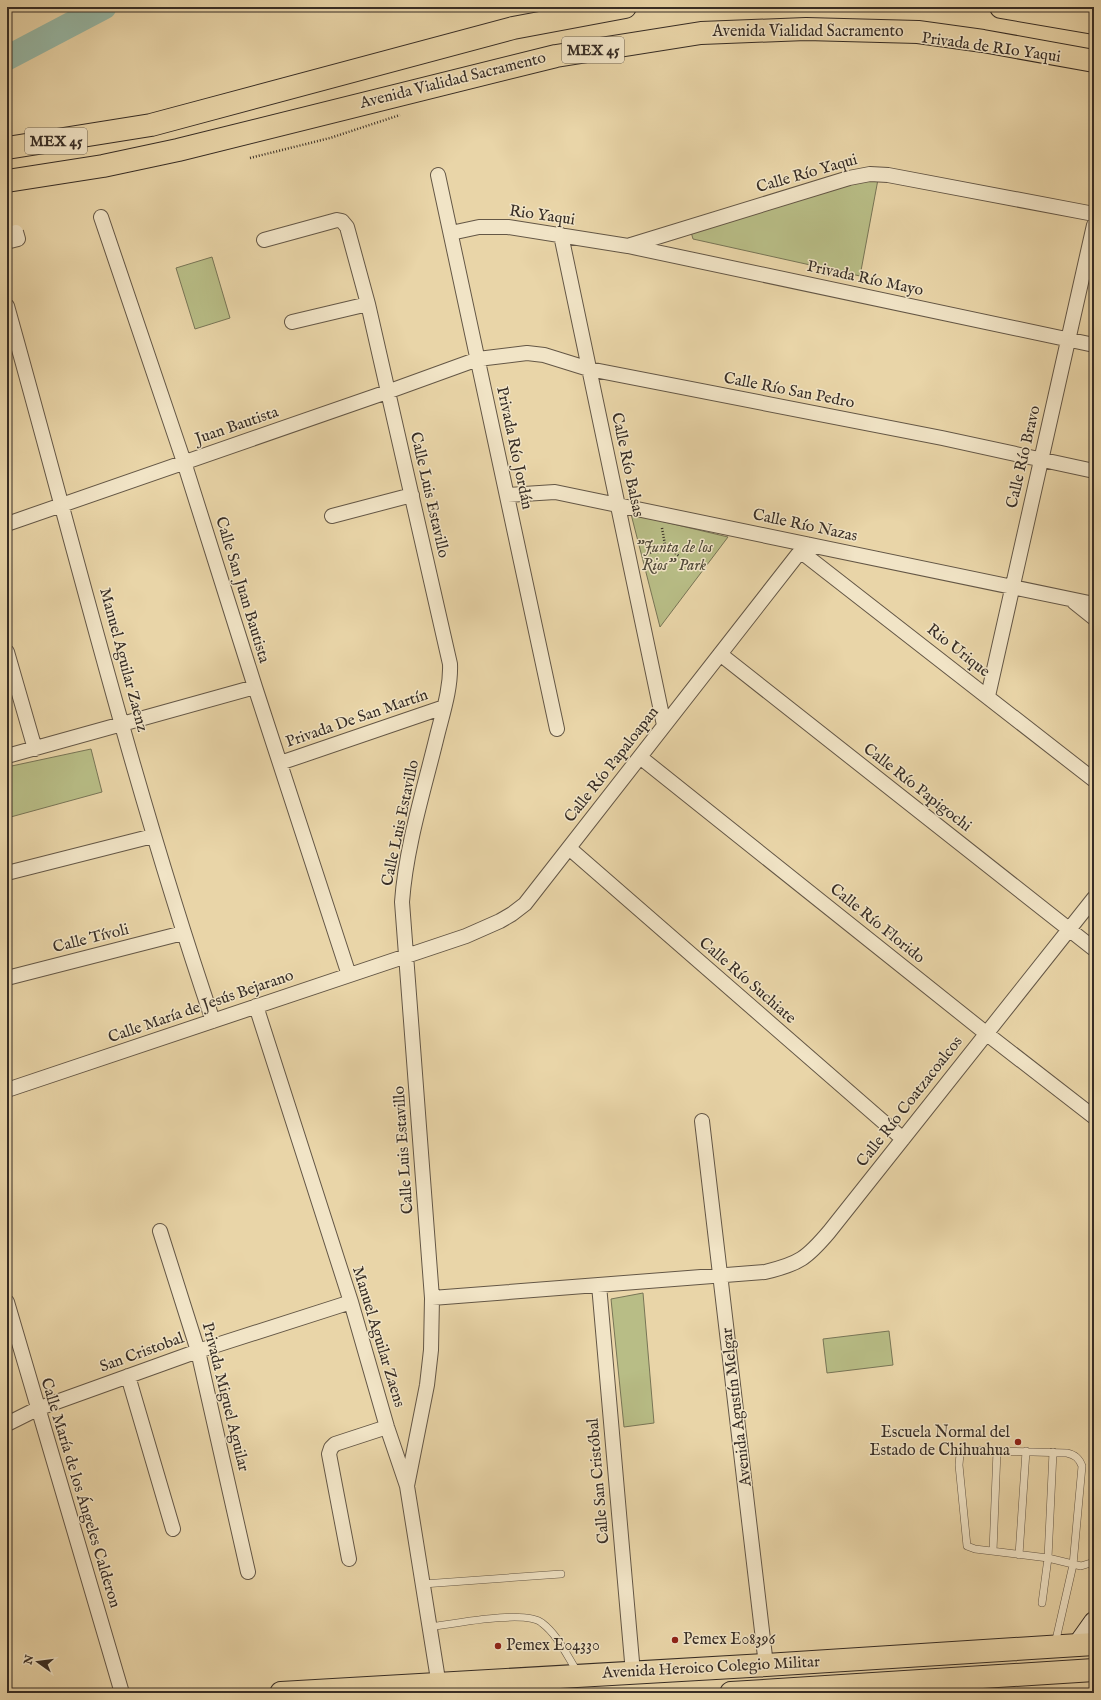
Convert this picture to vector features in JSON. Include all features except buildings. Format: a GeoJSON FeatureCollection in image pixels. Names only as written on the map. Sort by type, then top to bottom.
{"type":"FeatureCollection","features":[{"type":"Feature","properties":{"kind":"main road","name":"MEX 45"},"geometry":{"type":"LineString","coordinates":[[7,148],[151,126],[512,28],[625,7]]}},
{"type":"Feature","properties":{"kind":"main road"},"geometry":{"type":"LineString","coordinates":[[1001,7],[1094,23]]}},
{"type":"Feature","properties":{"kind":"main road","name":"Avenida Vialidad Sacramento"},"geometry":{"type":"LineString","coordinates":[[7,181],[103,166],[158,154],[556,56],[701,33],[806,29],[918,32],[983,41],[1094,61]]}},
{"type":"Feature","properties":{"kind":"main road","name":"Avenida Heroico Colegio Militar"},"geometry":{"type":"LineString","coordinates":[[281,1693],[440,1688],[580,1676],[1085,1645]]}},
{"type":"Feature","properties":{"kind":"main road","name":"Avenida Heroico Colegio Militar"},"geometry":{"type":"LineString","coordinates":[[731,1693],[964,1685],[1094,1670]]}},
{"type":"Feature","properties":{"kind":"street","name":"Calle Río Yaqui"},"geometry":{"type":"LineString","coordinates":[[628,246],[849,178],[870,174],[888,175],[1094,214]]}},
{"type":"Feature","properties":{"kind":"street","name":"Privada Río Jordán"},"geometry":{"type":"LineString","coordinates":[[438,175],[557,729]]}},
{"type":"Feature","properties":{"kind":"street","name":"Calle San Juan Bautista"},"geometry":{"type":"LineString","coordinates":[[101,217],[184,462],[255,687],[349,975]]}},
{"type":"Feature","properties":{"kind":"street","name":"Calle Luis Estavillo"},"geometry":{"type":"LineString","coordinates":[[264,240],[337,220],[342,221],[347,227],[368,304],[450,664],[450,674],[444,707],[408,858],[403,884],[402,902],[432,1298],[431,1350],[428,1385],[407,1486]]}},
{"type":"Feature","properties":{"kind":"street","name":"Calle Río Bravo"},"geometry":{"type":"LineString","coordinates":[[988,696],[1094,225]]}},
{"type":"Feature","properties":{"kind":"street","name":"Rio Yaqui"},"geometry":{"type":"LineString","coordinates":[[451,233],[479,227],[501,227],[628,246]]}},
{"type":"Feature","properties":{"kind":"street","name":"Calle Río Balsas"},"geometry":{"type":"LineString","coordinates":[[561,235],[664,725]]}},
{"type":"Feature","properties":{"kind":"street","name":"Privada Río Mayo"},"geometry":{"type":"LineString","coordinates":[[628,246],[1094,345]]}},
{"type":"Feature","properties":{"kind":"street"},"geometry":{"type":"LineString","coordinates":[[292,322],[368,304]]}},
{"type":"Feature","properties":{"kind":"street","name":"Manuel Aguilar Zaenz"},"geometry":{"type":"LineString","coordinates":[[7,306],[63,504],[153,836],[212,1021]]}},
{"type":"Feature","properties":{"kind":"street","name":"Calle Río San Pedro"},"geometry":{"type":"LineString","coordinates":[[478,359],[527,353],[544,355],[589,369],[934,437],[1094,471]]}},
{"type":"Feature","properties":{"kind":"street","name":"Juan Bautista"},"geometry":{"type":"LineString","coordinates":[[7,524],[478,359]]}},
{"type":"Feature","properties":{"kind":"street","name":"Calle Río Nazas"},"geometry":{"type":"LineString","coordinates":[[507,495],[555,492],[618,504],[803,547],[1094,604]]}},
{"type":"Feature","properties":{"kind":"street"},"geometry":{"type":"LineString","coordinates":[[332,516],[412,495]]}},
{"type":"Feature","properties":{"kind":"street","name":"Calle Río Papaloapan"},"geometry":{"type":"LineString","coordinates":[[406,955],[466,936],[512,914],[525,904],[803,547]]}},
{"type":"Feature","properties":{"kind":"street","name":"Rio Urique"},"geometry":{"type":"LineString","coordinates":[[803,547],[1094,780]]}},
{"type":"Feature","properties":{"kind":"street"},"geometry":{"type":"LineString","coordinates":[[1071,600],[1094,618]]}},
{"type":"Feature","properties":{"kind":"street"},"geometry":{"type":"LineString","coordinates":[[7,652],[35,749]]}},
{"type":"Feature","properties":{"kind":"street","name":"Calle Río Papigochi"},"geometry":{"type":"LineString","coordinates":[[720,654],[1094,949]]}},
{"type":"Feature","properties":{"kind":"street"},"geometry":{"type":"LineString","coordinates":[[7,756],[255,687]]}},
{"type":"Feature","properties":{"kind":"street","name":"Privada De San Martín"},"geometry":{"type":"LineString","coordinates":[[280,763],[444,707]]}},
{"type":"Feature","properties":{"kind":"street","name":"Calle Río Florido"},"geometry":{"type":"LineString","coordinates":[[640,757],[987,1034],[1094,1117]]}},
{"type":"Feature","properties":{"kind":"street"},"geometry":{"type":"LineString","coordinates":[[7,873],[153,836]]}},
{"type":"Feature","properties":{"kind":"street","name":"Calle Río Suchiate"},"geometry":{"type":"LineString","coordinates":[[569,848],[903,1139]]}},
{"type":"Feature","properties":{"kind":"street","name":"Calle Río Coatzacoalcos"},"geometry":{"type":"LineString","coordinates":[[721,1276],[765,1272],[793,1265],[805,1258],[829,1232],[1094,898]]}},
{"type":"Feature","properties":{"kind":"street","name":"Calle Tívoli"},"geometry":{"type":"LineString","coordinates":[[7,978],[183,933]]}},
{"type":"Feature","properties":{"kind":"street","name":"Calle María de Jesús Bejarano"},"geometry":{"type":"LineString","coordinates":[[7,1090],[406,955]]}},
{"type":"Feature","properties":{"kind":"street","name":"Manuel Aguilar Zaens"},"geometry":{"type":"LineString","coordinates":[[256,1006],[351,1302],[387,1427],[407,1486],[440,1688]]}},
{"type":"Feature","properties":{"kind":"street","name":"Avenida Agustín Melgar"},"geometry":{"type":"LineString","coordinates":[[702,1121],[769,1692]]}},
{"type":"Feature","properties":{"kind":"street","name":"Privada Miguel Aguilar"},"geometry":{"type":"LineString","coordinates":[[160,1231],[198,1351],[248,1572]]}},
{"type":"Feature","properties":{"kind":"street"},"geometry":{"type":"LineString","coordinates":[[432,1298],[721,1276]]}},
{"type":"Feature","properties":{"kind":"street","name":"Calle San Cristóbal"},"geometry":{"type":"LineString","coordinates":[[599,1285],[633,1673]]}},
{"type":"Feature","properties":{"kind":"street","name":"Calle María de los Ángeles Calderon"},"geometry":{"type":"LineString","coordinates":[[7,1302],[37,1409],[122,1693]]}},
{"type":"Feature","properties":{"kind":"street","name":"San Cristobal"},"geometry":{"type":"LineString","coordinates":[[7,1424],[37,1409],[198,1351],[351,1302]]}},
{"type":"Feature","properties":{"kind":"street"},"geometry":{"type":"LineString","coordinates":[[128,1376],[173,1529]]}},
{"type":"Feature","properties":{"kind":"street"},"geometry":{"type":"LineString","coordinates":[[349,1559],[328,1454],[335,1444],[387,1427]]}},
{"type":"Feature","properties":{"kind":"street"},"geometry":{"type":"LineString","coordinates":[[1085,1645],[1094,1622]]}},
{"type":"Feature","properties":{"kind":"lane"},"geometry":{"type":"LineString","coordinates":[[1054,1647],[1073,1565],[1082,1466],[1080,1460],[1075,1455],[1053,1452],[966,1449],[960,1454],[965,1542],[970,1548],[1048,1558],[1073,1565],[1081,1566],[1094,1562]]}},
{"type":"Feature","properties":{"kind":"lane"},"geometry":{"type":"LineString","coordinates":[[992,1551],[997,1451]]}},
{"type":"Feature","properties":{"kind":"lane"},"geometry":{"type":"LineString","coordinates":[[1019,1555],[1026,1451]]}},
{"type":"Feature","properties":{"kind":"lane"},"geometry":{"type":"LineString","coordinates":[[1042,1603],[1048,1558],[1053,1452]]}},
{"type":"Feature","properties":{"kind":"lane"},"geometry":{"type":"LineString","coordinates":[[423,1584],[561,1574]]}},
{"type":"Feature","properties":{"kind":"lane"},"geometry":{"type":"LineString","coordinates":[[430,1627],[514,1616],[534,1618],[551,1631],[580,1676]]}},
{"type":"Feature","properties":{"kind":"path"},"geometry":{"type":"LineString","coordinates":[[250,158],[330,138],[407,112]]}},
{"type":"Feature","properties":{"kind":"path"},"geometry":{"type":"LineString","coordinates":[[662,528],[664,544],[679,556]]}},
{"type":"Feature","properties":{"kind":"path"},"geometry":{"type":"LineString","coordinates":[[650,553],[664,544]]}},
{"type":"Feature","properties":{"kind":"green space"},"geometry":{"type":"Polygon","coordinates":[[[879,174],[860,276],[693,239],[691,232],[879,174]]]}},
{"type":"Feature","properties":{"kind":"green space"},"geometry":{"type":"Polygon","coordinates":[[[212,257],[230,318],[195,329],[176,268],[212,257]]]}},
{"type":"Feature","properties":{"kind":"green space","name":"\"Junta de los Rios\" Park"},"geometry":{"type":"Polygon","coordinates":[[[631,514],[728,537],[660,627],[631,514]]]}},
{"type":"Feature","properties":{"kind":"green space"},"geometry":{"type":"Polygon","coordinates":[[[91,749],[102,792],[7,818],[7,767],[91,749]]]}},
{"type":"Feature","properties":{"kind":"green space"},"geometry":{"type":"Polygon","coordinates":[[[643,1293],[654,1423],[624,1427],[611,1299],[643,1293]]]}},
{"type":"Feature","properties":{"kind":"green space"},"geometry":{"type":"Polygon","coordinates":[[[889,1331],[893,1365],[827,1373],[823,1339],[889,1331]]]}},
{"type":"Feature","properties":{"kind":"waterway"},"geometry":{"type":"LineString","coordinates":[[7,58],[104,7]]}},
{"type":"Feature","properties":{"kind":"place","name":"Escuela Normal del Estado de Chihuahua"},"geometry":{"type":"Point","coordinates":[1018,1442]}},
{"type":"Feature","properties":{"kind":"place","name":"Pemex E08396"},"geometry":{"type":"Point","coordinates":[675,1640]}},
{"type":"Feature","properties":{"kind":"place","name":"Pemex E04330"},"geometry":{"type":"Point","coordinates":[498,1646]}}]}
